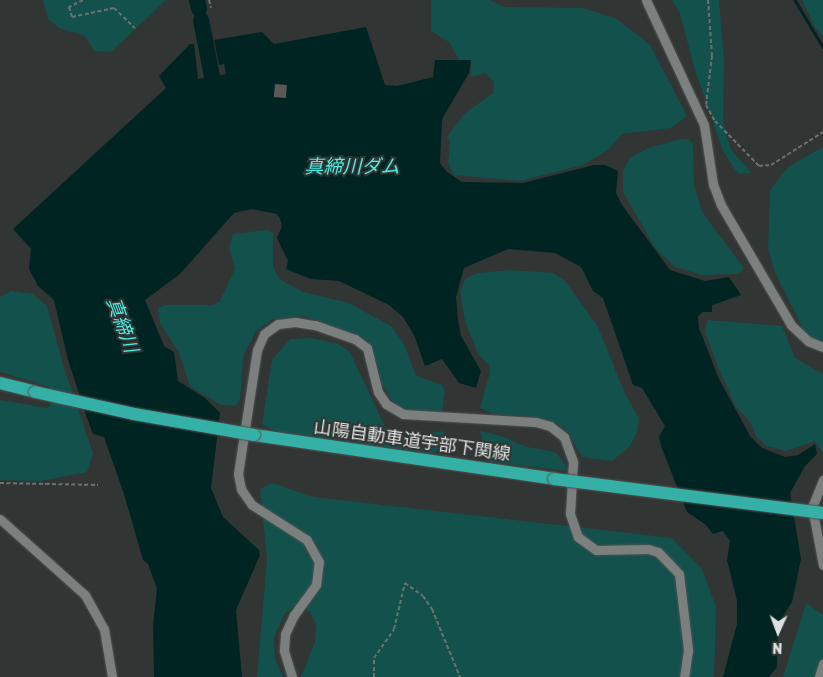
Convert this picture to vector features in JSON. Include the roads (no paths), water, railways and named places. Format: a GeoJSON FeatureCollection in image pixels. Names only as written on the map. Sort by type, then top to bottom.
{"type":"FeatureCollection","features":[{"type":"Feature","properties":{"kind":"highway","name":"山陽自動車道宇部下関線"},"geometry":{"type":"LineString","coordinates":[[0,383],[134,414],[254,436],[823,514]]}},
{"type":"Feature","properties":{"kind":"street"},"geometry":{"type":"LineString","coordinates":[[646,0],[704,125],[713,184],[720,205],[790,324],[808,341],[823,347]]}},
{"type":"Feature","properties":{"kind":"street"},"geometry":{"type":"LineString","coordinates":[[292,677],[284,650],[285,634],[294,615],[316,586],[319,562],[307,540],[252,505],[241,489],[238,474],[257,350],[264,334],[278,324],[295,322],[315,325],[355,339],[367,348],[378,392],[386,404],[403,414],[536,422],[550,426],[564,437],[573,462],[570,514],[578,537],[596,550],[648,549],[658,552],[679,574],[688,650],[684,677]]}},
{"type":"Feature","properties":{"kind":"street"},"geometry":{"type":"LineString","coordinates":[[823,480],[812,507],[823,565]]}},
{"type":"Feature","properties":{"kind":"street"},"geometry":{"type":"LineString","coordinates":[[0,519],[85,595],[104,629],[112,677]]}},
{"type":"Feature","properties":{"kind":"street"},"geometry":{"type":"LineString","coordinates":[[819,677],[823,664]]}},
{"type":"Feature","properties":{"kind":"water","name":"真締川ダム"},"geometry":{"type":"Polygon","coordinates":[[[366,27],[385,85],[397,86],[433,77],[435,60],[471,60],[469,73],[442,119],[440,163],[447,172],[462,182],[523,183],[594,165],[605,165],[618,171],[616,193],[622,205],[670,270],[705,281],[729,277],[741,295],[712,305],[712,312],[703,312],[698,316],[699,328],[719,379],[750,436],[762,448],[785,457],[798,455],[815,444],[817,454],[805,466],[790,493],[801,559],[792,602],[778,624],[777,667],[769,677],[723,677],[737,624],[737,601],[727,560],[730,541],[723,531],[713,534],[706,525],[687,512],[661,446],[659,437],[665,426],[642,388],[633,385],[603,298],[593,291],[581,267],[555,253],[508,249],[464,268],[456,297],[458,320],[461,336],[481,371],[476,388],[459,383],[442,359],[425,366],[414,335],[403,317],[389,305],[339,281],[311,279],[286,269],[288,261],[277,238],[282,226],[280,219],[277,214],[252,209],[234,213],[180,274],[145,300],[164,346],[174,352],[178,381],[205,398],[220,413],[211,488],[223,517],[259,550],[260,555],[236,610],[242,677],[154,677],[153,626],[157,589],[148,564],[143,560],[124,494],[104,437],[93,434],[87,418],[68,360],[54,300],[38,286],[29,269],[31,249],[13,229],[166,88],[159,76],[190,44],[194,44],[198,79],[226,74],[224,64],[219,65],[214,40],[262,32],[274,44],[366,27]]]}},
{"type":"Feature","properties":{"kind":"waterway","name":"真締川"},"geometry":{"type":"LineString","coordinates":[[197,0],[199,9]]}},
{"type":"Feature","properties":{"kind":"waterway"},"geometry":{"type":"LineString","coordinates":[[795,0],[823,47]]}},
{"type":"Feature","properties":{"kind":"waterway","name":"真締川"},"geometry":{"type":"LineString","coordinates":[[201,20],[216,97]]}}]}
